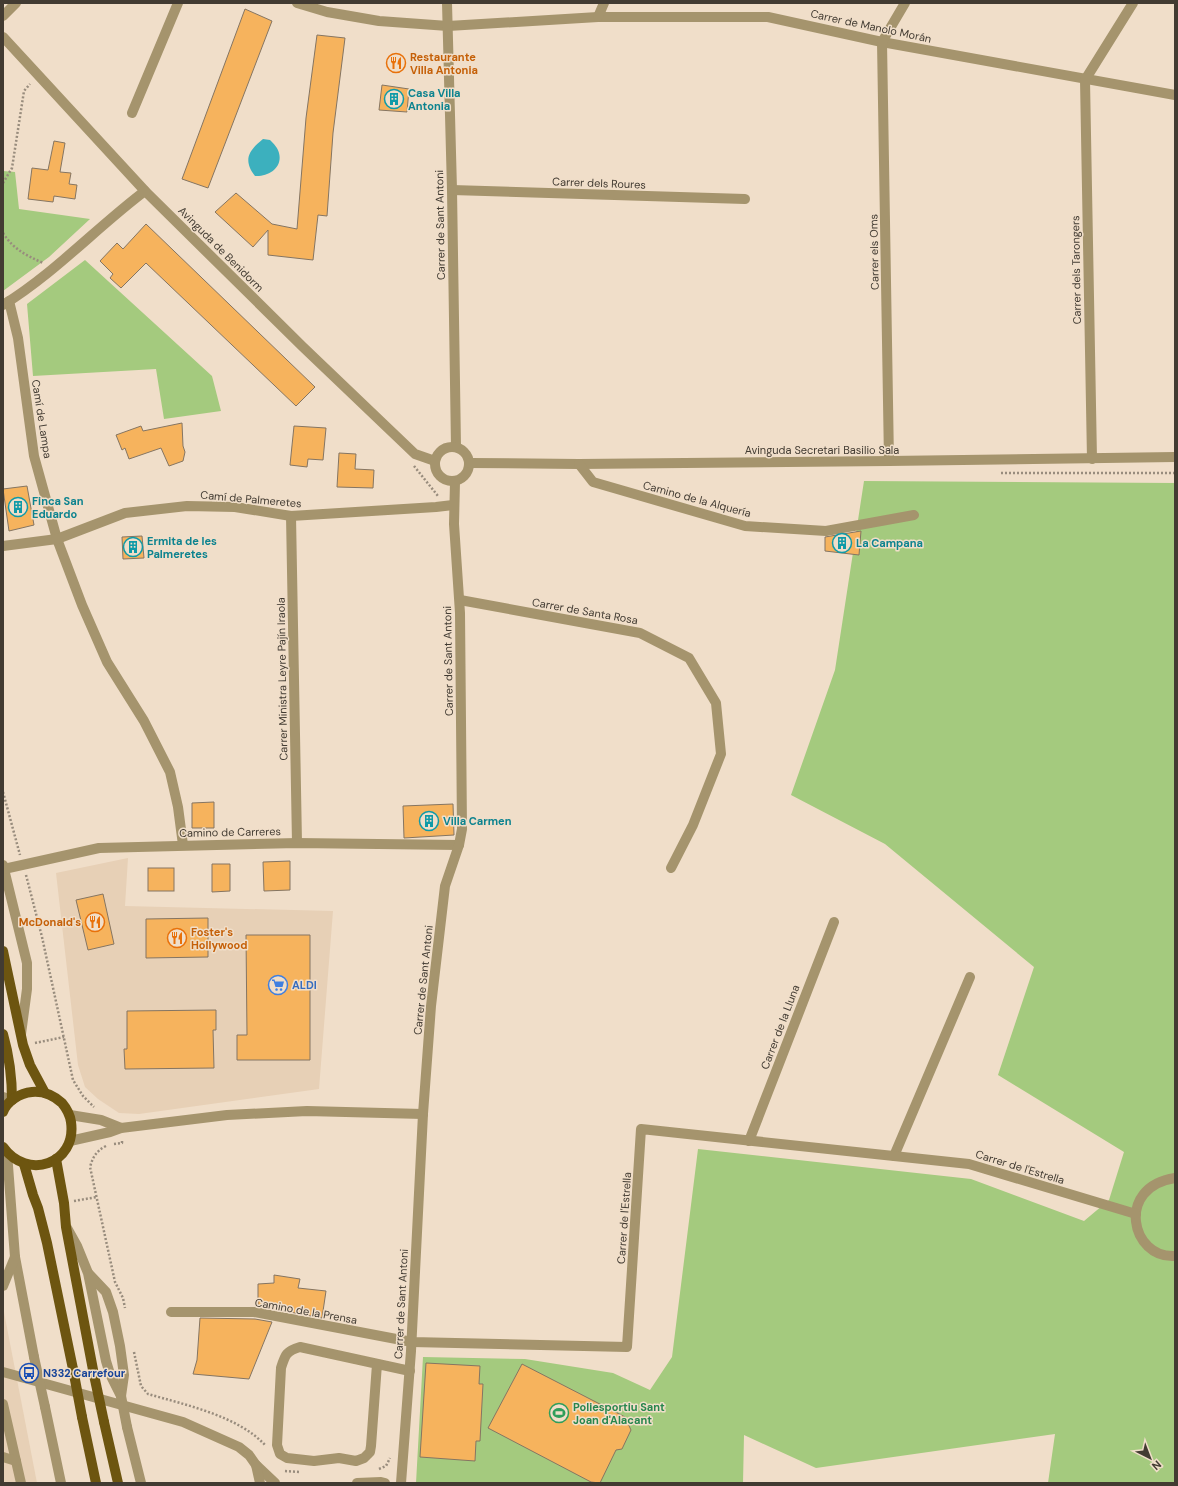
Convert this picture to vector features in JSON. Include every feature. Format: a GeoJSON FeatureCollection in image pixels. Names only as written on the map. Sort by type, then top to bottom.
{"type":"FeatureCollection","features":[{"type":"Feature","properties":{"kind":"main road"},"geometry":{"type":"LineString","coordinates":[[3,951],[22,1045],[30,1065],[45,1093]]}},
{"type":"Feature","properties":{"kind":"main road"},"geometry":{"type":"LineString","coordinates":[[3,1034],[7,1049],[12,1086],[3,1112]]}},
{"type":"Feature","properties":{"kind":"main road"},"geometry":{"type":"LineString","coordinates":[[5,1150],[12,1158],[24,1164],[34,1166],[44,1165],[56,1159],[66,1149],[72,1132],[70,1115],[65,1107],[56,1098],[45,1093],[38,1092],[27,1093],[7,1099]]}},
{"type":"Feature","properties":{"kind":"main road"},"geometry":{"type":"LineString","coordinates":[[56,1159],[64,1203],[66,1227],[94,1375],[118,1483]]}},
{"type":"Feature","properties":{"kind":"main road"},"geometry":{"type":"LineString","coordinates":[[24,1164],[38,1208],[46,1243],[96,1483]]}},
{"type":"Feature","properties":{"kind":"street"},"geometry":{"type":"LineString","coordinates":[[3,16],[16,3]]}},
{"type":"Feature","properties":{"kind":"street"},"geometry":{"type":"LineString","coordinates":[[132,114],[178,3]]}},
{"type":"Feature","properties":{"kind":"street","name":"Carrer de Manolo Morán"},"geometry":{"type":"LineString","coordinates":[[297,3],[328,12],[379,21],[448,26],[598,17],[768,17],[882,42],[1084,80],[1175,95]]}},
{"type":"Feature","properties":{"kind":"street","name":"Carrer de Sant Antoni"},"geometry":{"type":"LineString","coordinates":[[447,3],[452,190],[456,447]]}},
{"type":"Feature","properties":{"kind":"street"},"geometry":{"type":"LineString","coordinates":[[598,17],[604,3]]}},
{"type":"Feature","properties":{"kind":"street"},"geometry":{"type":"LineString","coordinates":[[882,42],[905,3]]}},
{"type":"Feature","properties":{"kind":"street"},"geometry":{"type":"LineString","coordinates":[[1084,80],[1133,3]]}},
{"type":"Feature","properties":{"kind":"street","name":"Avinguda de Benidorm"},"geometry":{"type":"LineString","coordinates":[[3,37],[145,191],[303,347],[415,454],[435,461]]}},
{"type":"Feature","properties":{"kind":"street","name":"Carrer els Oms"},"geometry":{"type":"LineString","coordinates":[[882,42],[889,462]]}},
{"type":"Feature","properties":{"kind":"street","name":"Carrer dels Tarongers"},"geometry":{"type":"LineString","coordinates":[[1084,80],[1092,459]]}},
{"type":"Feature","properties":{"kind":"street","name":"Carrer dels Roures"},"geometry":{"type":"LineString","coordinates":[[452,190],[745,199]]}},
{"type":"Feature","properties":{"kind":"street"},"geometry":{"type":"LineString","coordinates":[[6,303],[54,268],[145,191]]}},
{"type":"Feature","properties":{"kind":"street","name":"Camí de Lampa"},"geometry":{"type":"LineString","coordinates":[[6,303],[18,338],[34,456],[57,539],[82,605],[107,662],[144,722],[170,772],[178,807],[183,845]]}},
{"type":"Feature","properties":{"kind":"street"},"geometry":{"type":"LineString","coordinates":[[456,447],[466,453],[470,463],[468,473],[460,480],[454,482],[444,480],[437,472],[435,461],[439,453],[443,450],[456,447]]}},
{"type":"Feature","properties":{"kind":"street","name":"Avinguda Secretari Basilio Sala"},"geometry":{"type":"LineString","coordinates":[[470,463],[579,464],[889,462],[1175,457]]}},
{"type":"Feature","properties":{"kind":"street","name":"Camino de la Alquería"},"geometry":{"type":"LineString","coordinates":[[579,464],[593,482],[745,526],[826,531],[914,515]]}},
{"type":"Feature","properties":{"kind":"street","name":"Carrer de Sant Antoni"},"geometry":{"type":"LineString","coordinates":[[401,1483],[412,1342],[423,1114],[431,1006],[445,886],[459,845],[462,829],[460,600],[453,505],[454,482]]}},
{"type":"Feature","properties":{"kind":"street","name":"Camí de Palmeretes"},"geometry":{"type":"LineString","coordinates":[[3,546],[57,539],[125,513],[187,506],[235,507],[291,516],[442,507],[453,505]]}},
{"type":"Feature","properties":{"kind":"street","name":"Carrer Ministra Leyre Pajín Iraola"},"geometry":{"type":"LineString","coordinates":[[291,516],[298,842]]}},
{"type":"Feature","properties":{"kind":"street","name":"Carrer de Santa Rosa"},"geometry":{"type":"LineString","coordinates":[[460,600],[640,633],[689,658],[716,703],[721,754],[693,825],[671,868]]}},
{"type":"Feature","properties":{"kind":"street","name":"Camino de Carreres"},"geometry":{"type":"LineString","coordinates":[[4,867],[23,865],[99,848],[298,842],[459,845]]}},
{"type":"Feature","properties":{"kind":"street"},"geometry":{"type":"LineString","coordinates":[[4,867],[27,963],[28,989],[21,1034]]}},
{"type":"Feature","properties":{"kind":"street","name":"Carrer de la Lluna"},"geometry":{"type":"LineString","coordinates":[[749,1141],[834,922]]}},
{"type":"Feature","properties":{"kind":"street"},"geometry":{"type":"LineString","coordinates":[[894,1156],[970,977]]}},
{"type":"Feature","properties":{"kind":"street"},"geometry":{"type":"LineString","coordinates":[[70,1141],[121,1128],[227,1115],[307,1111],[423,1114]]}},
{"type":"Feature","properties":{"kind":"street"},"geometry":{"type":"LineString","coordinates":[[70,1115],[101,1120],[121,1128]]}},
{"type":"Feature","properties":{"kind":"street","name":"Carrer de l'Estrella"},"geometry":{"type":"LineString","coordinates":[[412,1342],[627,1347],[641,1129],[969,1164],[1136,1214]]}},
{"type":"Feature","properties":{"kind":"street"},"geometry":{"type":"LineString","coordinates":[[5,1150],[15,1257],[34,1357],[61,1483]]}},
{"type":"Feature","properties":{"kind":"street"},"geometry":{"type":"LineString","coordinates":[[1175,1178],[1164,1180],[1153,1185],[1144,1193],[1138,1203],[1136,1214],[1136,1226],[1141,1238],[1149,1247],[1159,1254],[1175,1256]]}},
{"type":"Feature","properties":{"kind":"street"},"geometry":{"type":"LineString","coordinates":[[66,1227],[77,1246],[88,1273],[106,1361],[110,1374],[121,1396],[141,1483]]}},
{"type":"Feature","properties":{"kind":"street"},"geometry":{"type":"LineString","coordinates":[[3,1286],[15,1257]]}},
{"type":"Feature","properties":{"kind":"street"},"geometry":{"type":"LineString","coordinates":[[88,1273],[106,1292],[113,1312],[124,1375],[121,1396]]}},
{"type":"Feature","properties":{"kind":"street","name":"Camino de la Prensa"},"geometry":{"type":"LineString","coordinates":[[171,1312],[254,1312],[412,1342]]}},
{"type":"Feature","properties":{"kind":"street"},"geometry":{"type":"LineString","coordinates":[[377,1364],[371,1446],[370,1452],[364,1458],[356,1461],[339,1458],[314,1462],[287,1458],[280,1454],[277,1446],[281,1368],[284,1356],[291,1350],[300,1347],[410,1371]]}},
{"type":"Feature","properties":{"kind":"street"},"geometry":{"type":"LineString","coordinates":[[3,1372],[183,1422],[239,1447],[249,1455],[256,1465],[274,1483]]}},
{"type":"Feature","properties":{"kind":"street"},"geometry":{"type":"LineString","coordinates":[[3,1404],[5,1425],[21,1483]]}},
{"type":"Feature","properties":{"kind":"street"},"geometry":{"type":"LineString","coordinates":[[3,1457],[16,1461]]}},
{"type":"Feature","properties":{"kind":"street"},"geometry":{"type":"LineString","coordinates":[[256,1465],[260,1483]]}},
{"type":"Feature","properties":{"kind":"street"},"geometry":{"type":"LineString","coordinates":[[357,1483],[385,1483]]}},
{"type":"Feature","properties":{"kind":"path"},"geometry":{"type":"LineString","coordinates":[[3,183],[12,168],[24,91],[38,74]]}},
{"type":"Feature","properties":{"kind":"path"},"geometry":{"type":"LineString","coordinates":[[3,233],[22,254],[54,268]]}},
{"type":"Feature","properties":{"kind":"path"},"geometry":{"type":"LineString","coordinates":[[3,792],[42,937],[73,1080],[83,1096],[95,1108]]}},
{"type":"Feature","properties":{"kind":"path"},"geometry":{"type":"LineString","coordinates":[[121,1128],[122,1143],[100,1149],[92,1157],[90,1167],[115,1282],[123,1298],[126,1312]]}},
{"type":"Feature","properties":{"kind":"path"},"geometry":{"type":"LineString","coordinates":[[134,1349],[141,1386],[148,1394],[223,1418],[257,1437],[269,1450]]}},
{"type":"Feature","properties":{"kind":"path"},"geometry":{"type":"LineString","coordinates":[[373,1469],[381,1469],[386,1466],[392,1454],[403,1454]]}},
{"type":"Feature","properties":{"kind":"path"},"geometry":{"type":"LineString","coordinates":[[284,1471],[293,1473],[301,1472]]}},
{"type":"Feature","properties":{"kind":"shaded area"},"geometry":{"type":"Polygon","coordinates":[[[128,858],[125,906],[333,911],[319,1089],[139,1114],[119,1113],[98,1099],[85,1087],[78,1065],[56,873],[128,858]]]}},
{"type":"Feature","properties":{"kind":"shaded area"},"geometry":{"type":"Polygon","coordinates":[[[3,1307],[37,1483],[3,1483],[3,1307]]]}},
{"type":"Feature","properties":{"kind":"green space"},"geometry":{"type":"Polygon","coordinates":[[[3,171],[15,172],[19,209],[90,219],[49,257],[3,291],[3,171]]]}},
{"type":"Feature","properties":{"kind":"green space"},"geometry":{"type":"Polygon","coordinates":[[[85,260],[212,376],[221,411],[164,419],[156,369],[33,376],[27,304],[85,260]]]}},
{"type":"Feature","properties":{"kind":"green space"},"geometry":{"type":"Polygon","coordinates":[[[864,481],[1175,483],[1175,1483],[1048,1483],[1055,1434],[816,1468],[744,1435],[743,1483],[416,1483],[423,1357],[525,1359],[613,1373],[650,1390],[672,1357],[698,1149],[971,1179],[1084,1221],[1109,1200],[1124,1152],[998,1075],[1034,967],[885,844],[791,795],[835,670],[864,481]]]}},
{"type":"Feature","properties":{"kind":"water"},"geometry":{"type":"Polygon","coordinates":[[[263,139],[270,140],[277,148],[280,158],[279,163],[277,167],[269,173],[255,176],[251,170],[248,160],[251,152],[263,139]]]}},
{"type":"Feature","properties":{"kind":"building"},"geometry":{"type":"Polygon","coordinates":[[[245,9],[272,21],[208,188],[182,179],[245,9]]]}},
{"type":"Feature","properties":{"kind":"building"},"geometry":{"type":"Polygon","coordinates":[[[317,35],[345,38],[333,133],[327,216],[318,215],[313,260],[268,255],[268,230],[253,247],[215,212],[236,193],[272,224],[297,229],[306,118],[317,35]]]}},
{"type":"Feature","properties":{"kind":"building","name":"Casa Villa Antonia"},"geometry":{"type":"Polygon","coordinates":[[[382,85],[409,89],[407,112],[379,110],[382,85]]]}},
{"type":"Feature","properties":{"kind":"building"},"geometry":{"type":"Polygon","coordinates":[[[54,141],[65,143],[60,172],[71,173],[69,184],[77,185],[75,199],[54,196],[53,202],[28,199],[32,168],[48,170],[54,141]]]}},
{"type":"Feature","properties":{"kind":"building"},"geometry":{"type":"Polygon","coordinates":[[[146,224],[315,387],[296,406],[146,263],[121,288],[110,278],[113,274],[100,261],[117,243],[123,249],[146,224]]]}},
{"type":"Feature","properties":{"kind":"building"},"geometry":{"type":"Polygon","coordinates":[[[182,423],[183,446],[185,452],[183,461],[169,466],[161,448],[129,459],[125,448],[122,450],[116,435],[141,426],[143,431],[182,423]]]}},
{"type":"Feature","properties":{"kind":"building"},"geometry":{"type":"Polygon","coordinates":[[[294,426],[326,428],[323,460],[308,459],[307,467],[290,465],[294,426]]]}},
{"type":"Feature","properties":{"kind":"building"},"geometry":{"type":"Polygon","coordinates":[[[339,453],[356,454],[355,469],[374,470],[373,488],[337,487],[339,453]]]}},
{"type":"Feature","properties":{"kind":"building","name":"Finca San Eduardo"},"geometry":{"type":"Polygon","coordinates":[[[27,486],[34,525],[9,531],[3,489],[27,486]]]}},
{"type":"Feature","properties":{"kind":"building","name":"La Campana"},"geometry":{"type":"Polygon","coordinates":[[[861,531],[859,555],[825,551],[825,537],[861,531]]]}},
{"type":"Feature","properties":{"kind":"building","name":"Ermita de les Palmeretes"},"geometry":{"type":"Polygon","coordinates":[[[142,536],[144,558],[123,559],[122,537],[142,536]]]}},
{"type":"Feature","properties":{"kind":"building"},"geometry":{"type":"Polygon","coordinates":[[[214,802],[214,828],[192,828],[192,803],[214,802]]]}},
{"type":"Feature","properties":{"kind":"building","name":"Villa Carmen"},"geometry":{"type":"Polygon","coordinates":[[[453,804],[454,835],[404,838],[403,806],[453,804]]]}},
{"type":"Feature","properties":{"kind":"building"},"geometry":{"type":"Polygon","coordinates":[[[290,861],[290,890],[264,891],[263,862],[290,861]]]}},
{"type":"Feature","properties":{"kind":"building"},"geometry":{"type":"Polygon","coordinates":[[[212,864],[230,864],[230,891],[212,892],[212,864]]]}},
{"type":"Feature","properties":{"kind":"building"},"geometry":{"type":"Polygon","coordinates":[[[148,868],[174,868],[174,891],[148,891],[148,868]]]}},
{"type":"Feature","properties":{"kind":"building","name":"McDonald's"},"geometry":{"type":"Polygon","coordinates":[[[103,894],[114,944],[88,950],[76,900],[103,894]]]}},
{"type":"Feature","properties":{"kind":"building","name":"Foster's Hollywood"},"geometry":{"type":"Polygon","coordinates":[[[208,918],[208,957],[146,958],[146,919],[208,918]]]}},
{"type":"Feature","properties":{"kind":"building","name":"ALDI"},"geometry":{"type":"Polygon","coordinates":[[[246,935],[310,935],[310,1060],[237,1060],[237,1035],[247,1035],[246,935]]]}},
{"type":"Feature","properties":{"kind":"building"},"geometry":{"type":"Polygon","coordinates":[[[216,1010],[216,1030],[213,1030],[214,1068],[125,1069],[124,1049],[127,1049],[127,1011],[216,1010]]]}},
{"type":"Feature","properties":{"kind":"building"},"geometry":{"type":"Polygon","coordinates":[[[274,1275],[300,1279],[298,1288],[326,1291],[322,1318],[258,1306],[258,1284],[274,1283],[274,1275]]]}},
{"type":"Feature","properties":{"kind":"building"},"geometry":{"type":"Polygon","coordinates":[[[200,1318],[255,1319],[272,1322],[249,1379],[193,1374],[197,1360],[200,1318]]]}},
{"type":"Feature","properties":{"kind":"building"},"geometry":{"type":"Polygon","coordinates":[[[426,1363],[480,1366],[479,1384],[483,1384],[480,1441],[476,1441],[475,1461],[420,1457],[426,1363]]]}},
{"type":"Feature","properties":{"kind":"building"},"geometry":{"type":"Polygon","coordinates":[[[522,1364],[625,1417],[631,1430],[622,1449],[616,1450],[600,1483],[591,1482],[488,1428],[522,1364]]]}},
{"type":"Feature","properties":{"kind":"place","name":"Restaurante Villa Antonia"},"geometry":{"type":"Point","coordinates":[396,63]}},
{"type":"Feature","properties":{"kind":"place","name":"Casa Villa Antonia"},"geometry":{"type":"Point","coordinates":[394,99]}},
{"type":"Feature","properties":{"kind":"place","name":"Finca San Eduardo"},"geometry":{"type":"Point","coordinates":[18,507]}},
{"type":"Feature","properties":{"kind":"place","name":"La Campana"},"geometry":{"type":"Point","coordinates":[842,543]}},
{"type":"Feature","properties":{"kind":"place","name":"Ermita de les Palmeretes"},"geometry":{"type":"Point","coordinates":[133,547]}},
{"type":"Feature","properties":{"kind":"place","name":"Villa Carmen"},"geometry":{"type":"Point","coordinates":[429,821]}},
{"type":"Feature","properties":{"kind":"place","name":"McDonald's"},"geometry":{"type":"Point","coordinates":[95,922]}},
{"type":"Feature","properties":{"kind":"place","name":"Foster's Hollywood"},"geometry":{"type":"Point","coordinates":[177,938]}},
{"type":"Feature","properties":{"kind":"place","name":"ALDI"},"geometry":{"type":"Point","coordinates":[278,985]}},
{"type":"Feature","properties":{"kind":"place","name":"N332 Carrefour"},"geometry":{"type":"Point","coordinates":[29,1373]}},
{"type":"Feature","properties":{"kind":"place","name":"Poliesportiu Sant Joan d'Alacant"},"geometry":{"type":"Point","coordinates":[559,1413]}}]}
